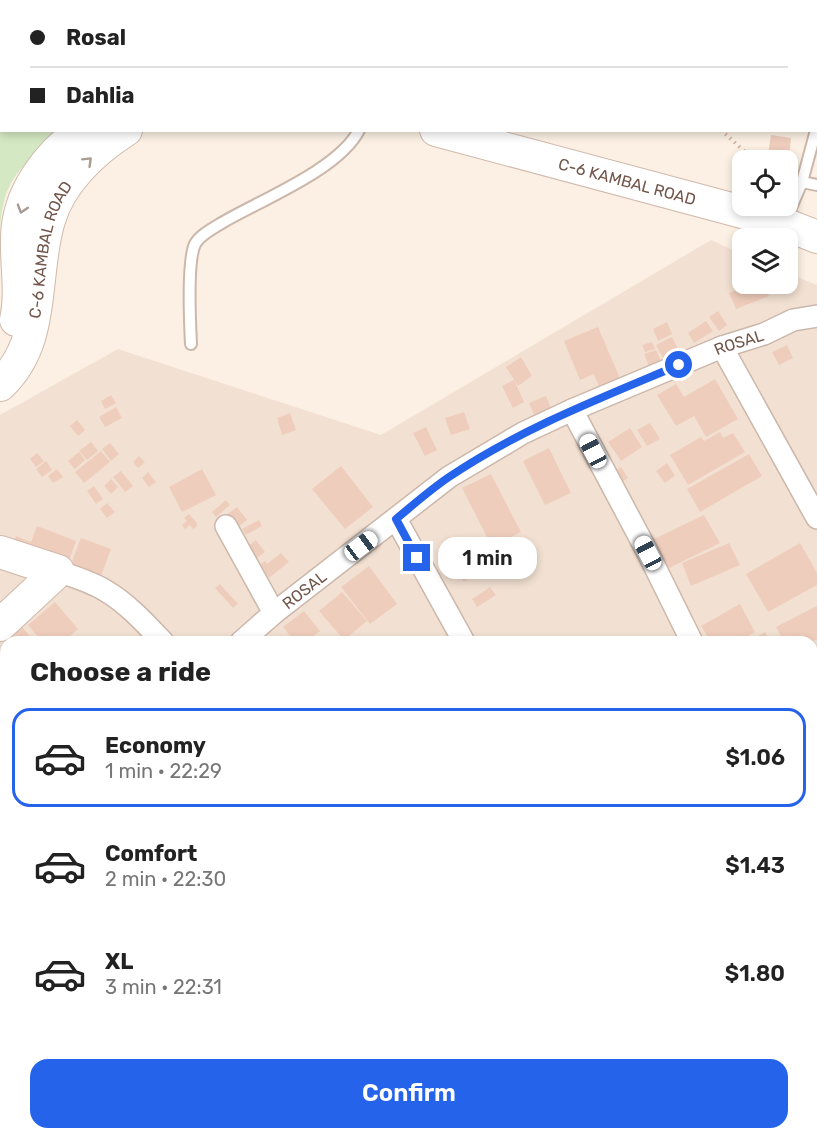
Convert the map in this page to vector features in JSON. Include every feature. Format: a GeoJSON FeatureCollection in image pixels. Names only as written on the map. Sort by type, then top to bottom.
{"type":"FeatureCollection","features":[{"type":"Feature","properties":{"kind":"main road","name":"C-6 KAMBAL ROAD"},"geometry":{"type":"LineString","coordinates":[[0,357],[8,344],[17,315],[17,236],[22,209],[42,168],[55,153],[80,132]]}},
{"type":"Feature","properties":{"kind":"main road","name":"C-6 KAMBAL ROAD"},"geometry":{"type":"LineString","coordinates":[[0,385],[15,368],[31,336],[46,231],[53,209],[67,184],[77,172],[98,150],[123,132]]}},
{"type":"Feature","properties":{"kind":"main road","name":"C-6 KAMBAL ROAD"},"geometry":{"type":"LineString","coordinates":[[443,132],[746,213],[817,237]]}},
{"type":"Feature","properties":{"kind":"main road","name":"C-6 KAMBAL ROAD"},"geometry":{"type":"LineString","coordinates":[[516,132],[732,190]]}},
{"type":"Feature","properties":{"kind":"main road"},"geometry":{"type":"LineString","coordinates":[[0,552],[58,571],[0,625]]}},
{"type":"Feature","properties":{"kind":"street","name":"ROSAL"},"geometry":{"type":"LineString","coordinates":[[248,636],[274,613],[449,477],[524,433],[572,410],[722,347],[764,334],[793,320],[817,316]]}},
{"type":"Feature","properties":{"kind":"street"},"geometry":{"type":"LineString","coordinates":[[722,347],[817,518]]}},
{"type":"Feature","properties":{"kind":"street"},"geometry":{"type":"LineString","coordinates":[[572,410],[689,636]]}},
{"type":"Feature","properties":{"kind":"street"},"geometry":{"type":"LineString","coordinates":[[396,519],[457,636]]}},
{"type":"Feature","properties":{"kind":"street"},"geometry":{"type":"LineString","coordinates":[[226,526],[274,613]]}},
{"type":"Feature","properties":{"kind":"street"},"geometry":{"type":"LineString","coordinates":[[58,571],[87,581],[106,591],[124,604],[157,636]]}},
{"type":"Feature","properties":{"kind":"lane"},"geometry":{"type":"LineString","coordinates":[[191,344],[189,311],[195,244],[241,211],[309,175],[346,148],[358,132]]}},
{"type":"Feature","properties":{"kind":"lane"},"geometry":{"type":"LineString","coordinates":[[798,203],[815,132]]}},
{"type":"Feature","properties":{"kind":"lane"},"geometry":{"type":"LineString","coordinates":[[798,203],[817,185]]}},
{"type":"Feature","properties":{"kind":"path"},"geometry":{"type":"LineString","coordinates":[[723,132],[743,150]]}},
{"type":"Feature","properties":{"kind":"shaded area"},"geometry":{"type":"Polygon","coordinates":[[[711,240],[732,249],[732,294],[798,294],[798,277],[817,285],[817,636],[0,636],[0,415],[118,349],[381,435],[711,240]]]}},
{"type":"Feature","properties":{"kind":"green space"},"geometry":{"type":"Polygon","coordinates":[[[0,132],[61,132],[26,164],[10,185],[5,198],[0,232],[0,132]]]}},
{"type":"Feature","properties":{"kind":"building"},"geometry":{"type":"Polygon","coordinates":[[[771,135],[791,138],[790,150],[769,150],[771,135]]]}},
{"type":"Feature","properties":{"kind":"building"},"geometry":{"type":"Polygon","coordinates":[[[729,293],[768,294],[769,296],[736,309],[729,293]]]}},
{"type":"Feature","properties":{"kind":"building"},"geometry":{"type":"Polygon","coordinates":[[[718,311],[727,325],[719,331],[709,317],[718,311]]]}},
{"type":"Feature","properties":{"kind":"building"},"geometry":{"type":"Polygon","coordinates":[[[706,321],[713,331],[694,343],[688,333],[706,321]]]}},
{"type":"Feature","properties":{"kind":"building"},"geometry":{"type":"Polygon","coordinates":[[[667,322],[672,334],[658,341],[653,329],[667,322]]]}},
{"type":"Feature","properties":{"kind":"building"},"geometry":{"type":"Polygon","coordinates":[[[598,327],[622,383],[601,391],[594,374],[580,380],[564,341],[598,327]]]}},
{"type":"Feature","properties":{"kind":"building"},"geometry":{"type":"Polygon","coordinates":[[[672,337],[679,351],[663,358],[656,345],[672,337]]]}},
{"type":"Feature","properties":{"kind":"building"},"geometry":{"type":"Polygon","coordinates":[[[652,342],[655,349],[645,352],[642,345],[652,342]]]}},
{"type":"Feature","properties":{"kind":"building"},"geometry":{"type":"Polygon","coordinates":[[[787,345],[793,358],[779,365],[772,352],[787,345]]]}},
{"type":"Feature","properties":{"kind":"building"},"geometry":{"type":"Polygon","coordinates":[[[656,350],[662,364],[650,369],[644,354],[656,350]]]}},
{"type":"Feature","properties":{"kind":"building"},"geometry":{"type":"Polygon","coordinates":[[[521,357],[532,376],[518,386],[506,367],[521,357]]]}},
{"type":"Feature","properties":{"kind":"building"},"geometry":{"type":"Polygon","coordinates":[[[715,379],[738,419],[706,437],[694,416],[676,426],[657,395],[676,384],[684,397],[715,379]]]}},
{"type":"Feature","properties":{"kind":"building"},"geometry":{"type":"Polygon","coordinates":[[[514,380],[524,402],[513,408],[502,386],[514,380]]]}},
{"type":"Feature","properties":{"kind":"building"},"geometry":{"type":"Polygon","coordinates":[[[111,395],[116,403],[105,409],[101,401],[111,395]]]}},
{"type":"Feature","properties":{"kind":"building"},"geometry":{"type":"Polygon","coordinates":[[[546,396],[555,418],[538,424],[529,403],[546,396]]]}},
{"type":"Feature","properties":{"kind":"building"},"geometry":{"type":"Polygon","coordinates":[[[116,407],[122,418],[105,427],[99,417],[116,407]]]}},
{"type":"Feature","properties":{"kind":"building"},"geometry":{"type":"Polygon","coordinates":[[[464,412],[470,429],[451,435],[445,418],[464,412]]]}},
{"type":"Feature","properties":{"kind":"building"},"geometry":{"type":"Polygon","coordinates":[[[290,413],[296,430],[282,435],[277,418],[290,413]]]}},
{"type":"Feature","properties":{"kind":"building"},"geometry":{"type":"Polygon","coordinates":[[[77,420],[85,430],[78,436],[70,426],[77,420]]]}},
{"type":"Feature","properties":{"kind":"building"},"geometry":{"type":"Polygon","coordinates":[[[650,423],[660,439],[647,446],[637,430],[650,423]]]}},
{"type":"Feature","properties":{"kind":"building"},"geometry":{"type":"Polygon","coordinates":[[[426,427],[437,450],[425,456],[413,433],[426,427]]]}},
{"type":"Feature","properties":{"kind":"building"},"geometry":{"type":"Polygon","coordinates":[[[630,428],[642,447],[621,461],[608,442],[630,428]]]}},
{"type":"Feature","properties":{"kind":"building"},"geometry":{"type":"Polygon","coordinates":[[[720,432],[723,438],[733,433],[745,452],[688,485],[670,455],[701,437],[704,441],[720,432]]]}},
{"type":"Feature","properties":{"kind":"building"},"geometry":{"type":"Polygon","coordinates":[[[91,442],[98,451],[87,460],[79,451],[91,442]]]}},
{"type":"Feature","properties":{"kind":"building"},"geometry":{"type":"Polygon","coordinates":[[[110,443],[119,454],[111,461],[102,449],[110,443]]]}},
{"type":"Feature","properties":{"kind":"building"},"geometry":{"type":"Polygon","coordinates":[[[549,448],[571,493],[545,505],[523,461],[549,448]]]}},
{"type":"Feature","properties":{"kind":"building"},"geometry":{"type":"Polygon","coordinates":[[[101,451],[110,462],[84,483],[75,472],[101,451]]]}},
{"type":"Feature","properties":{"kind":"building"},"geometry":{"type":"Polygon","coordinates":[[[79,452],[85,460],[75,469],[68,461],[79,452]]]}},
{"type":"Feature","properties":{"kind":"building"},"geometry":{"type":"Polygon","coordinates":[[[37,453],[44,461],[36,467],[30,459],[37,453]]]}},
{"type":"Feature","properties":{"kind":"building"},"geometry":{"type":"Polygon","coordinates":[[[749,454],[762,476],[700,512],[687,489],[749,454]]]}},
{"type":"Feature","properties":{"kind":"building"},"geometry":{"type":"Polygon","coordinates":[[[139,456],[145,462],[138,468],[133,462],[139,456]]]}},
{"type":"Feature","properties":{"kind":"building"},"geometry":{"type":"Polygon","coordinates":[[[46,461],[52,470],[42,477],[36,469],[46,461]]]}},
{"type":"Feature","properties":{"kind":"building"},"geometry":{"type":"Polygon","coordinates":[[[667,463],[675,476],[665,483],[656,471],[667,463]]]}},
{"type":"Feature","properties":{"kind":"building"},"geometry":{"type":"Polygon","coordinates":[[[341,466],[373,507],[345,529],[312,489],[341,466]]]}},
{"type":"Feature","properties":{"kind":"building"},"geometry":{"type":"Polygon","coordinates":[[[621,467],[628,478],[618,484],[611,474],[621,467]]]}},
{"type":"Feature","properties":{"kind":"building"},"geometry":{"type":"Polygon","coordinates":[[[57,469],[63,477],[53,483],[48,476],[57,469]]]}},
{"type":"Feature","properties":{"kind":"building"},"geometry":{"type":"Polygon","coordinates":[[[202,469],[216,495],[182,512],[169,487],[202,469]]]}},
{"type":"Feature","properties":{"kind":"building"},"geometry":{"type":"Polygon","coordinates":[[[121,471],[133,486],[125,492],[113,477],[121,471]]]}},
{"type":"Feature","properties":{"kind":"building"},"geometry":{"type":"Polygon","coordinates":[[[148,472],[156,482],[149,487],[142,478],[148,472]]]}},
{"type":"Feature","properties":{"kind":"building"},"geometry":{"type":"Polygon","coordinates":[[[491,474],[521,532],[492,547],[462,488],[491,474]]]}},
{"type":"Feature","properties":{"kind":"building"},"geometry":{"type":"Polygon","coordinates":[[[111,479],[118,487],[111,494],[104,486],[111,479]]]}},
{"type":"Feature","properties":{"kind":"building"},"geometry":{"type":"Polygon","coordinates":[[[94,486],[103,499],[96,504],[87,491],[94,486]]]}},
{"type":"Feature","properties":{"kind":"building"},"geometry":{"type":"Polygon","coordinates":[[[226,500],[230,505],[216,517],[212,512],[226,500]]]}},
{"type":"Feature","properties":{"kind":"building"},"geometry":{"type":"Polygon","coordinates":[[[107,503],[115,512],[107,518],[100,509],[107,503]]]}},
{"type":"Feature","properties":{"kind":"building"},"geometry":{"type":"Polygon","coordinates":[[[237,507],[247,520],[234,530],[225,516],[237,507]]]}},
{"type":"Feature","properties":{"kind":"building"},"geometry":{"type":"Polygon","coordinates":[[[189,514],[197,526],[193,529],[190,525],[185,529],[182,525],[187,521],[184,518],[189,514]]]}},
{"type":"Feature","properties":{"kind":"building"},"geometry":{"type":"Polygon","coordinates":[[[704,515],[720,543],[665,570],[650,541],[704,515]]]}},
{"type":"Feature","properties":{"kind":"building"},"geometry":{"type":"Polygon","coordinates":[[[259,520],[262,526],[246,535],[242,529],[259,520]]]}},
{"type":"Feature","properties":{"kind":"building"},"geometry":{"type":"Polygon","coordinates":[[[37,526],[76,541],[66,569],[11,548],[16,536],[31,542],[37,526]]]}},
{"type":"Feature","properties":{"kind":"building"},"geometry":{"type":"Polygon","coordinates":[[[81,538],[111,549],[101,576],[71,564],[81,538]]]}},
{"type":"Feature","properties":{"kind":"building"},"geometry":{"type":"Polygon","coordinates":[[[256,540],[265,552],[257,558],[248,546],[256,540]]]}},
{"type":"Feature","properties":{"kind":"building"},"geometry":{"type":"Polygon","coordinates":[[[729,543],[740,565],[691,586],[682,563],[729,543]]]}},
{"type":"Feature","properties":{"kind":"building"},"geometry":{"type":"Polygon","coordinates":[[[800,543],[817,573],[817,585],[768,612],[746,574],[800,543]]]}},
{"type":"Feature","properties":{"kind":"building"},"geometry":{"type":"Polygon","coordinates":[[[281,553],[289,562],[269,578],[259,565],[265,561],[267,564],[281,553]]]}},
{"type":"Feature","properties":{"kind":"building"},"geometry":{"type":"Polygon","coordinates":[[[472,554],[483,568],[464,582],[453,567],[472,554]]]}},
{"type":"Feature","properties":{"kind":"building"},"geometry":{"type":"Polygon","coordinates":[[[369,566],[397,604],[370,624],[341,587],[369,566]]]}},
{"type":"Feature","properties":{"kind":"building"},"geometry":{"type":"Polygon","coordinates":[[[220,584],[238,604],[233,608],[215,588],[220,584]]]}},
{"type":"Feature","properties":{"kind":"building"},"geometry":{"type":"Polygon","coordinates":[[[490,587],[496,595],[477,607],[472,599],[490,587]]]}},
{"type":"Feature","properties":{"kind":"building"},"geometry":{"type":"Polygon","coordinates":[[[342,592],[367,621],[349,636],[341,636],[319,611],[342,592]]]}},
{"type":"Feature","properties":{"kind":"building"},"geometry":{"type":"Polygon","coordinates":[[[55,602],[78,629],[70,636],[37,636],[28,625],[55,602]]]}},
{"type":"Feature","properties":{"kind":"building"},"geometry":{"type":"Polygon","coordinates":[[[740,604],[755,632],[748,636],[707,636],[701,626],[740,604]]]}},
{"type":"Feature","properties":{"kind":"building"},"geometry":{"type":"Polygon","coordinates":[[[817,606],[817,636],[781,636],[776,627],[817,606]]]}},
{"type":"Feature","properties":{"kind":"building"},"geometry":{"type":"Polygon","coordinates":[[[304,611],[320,631],[314,636],[290,636],[283,627],[304,611]]]}},
{"type":"Feature","properties":{"kind":"building"},"geometry":{"type":"Polygon","coordinates":[[[18,622],[30,636],[5,636],[18,622]]]}},
{"type":"Feature","properties":{"kind":"route"},"geometry":{"type":"LineString","coordinates":[[417,558],[396,519],[449,477],[524,433],[679,365]]}}]}
